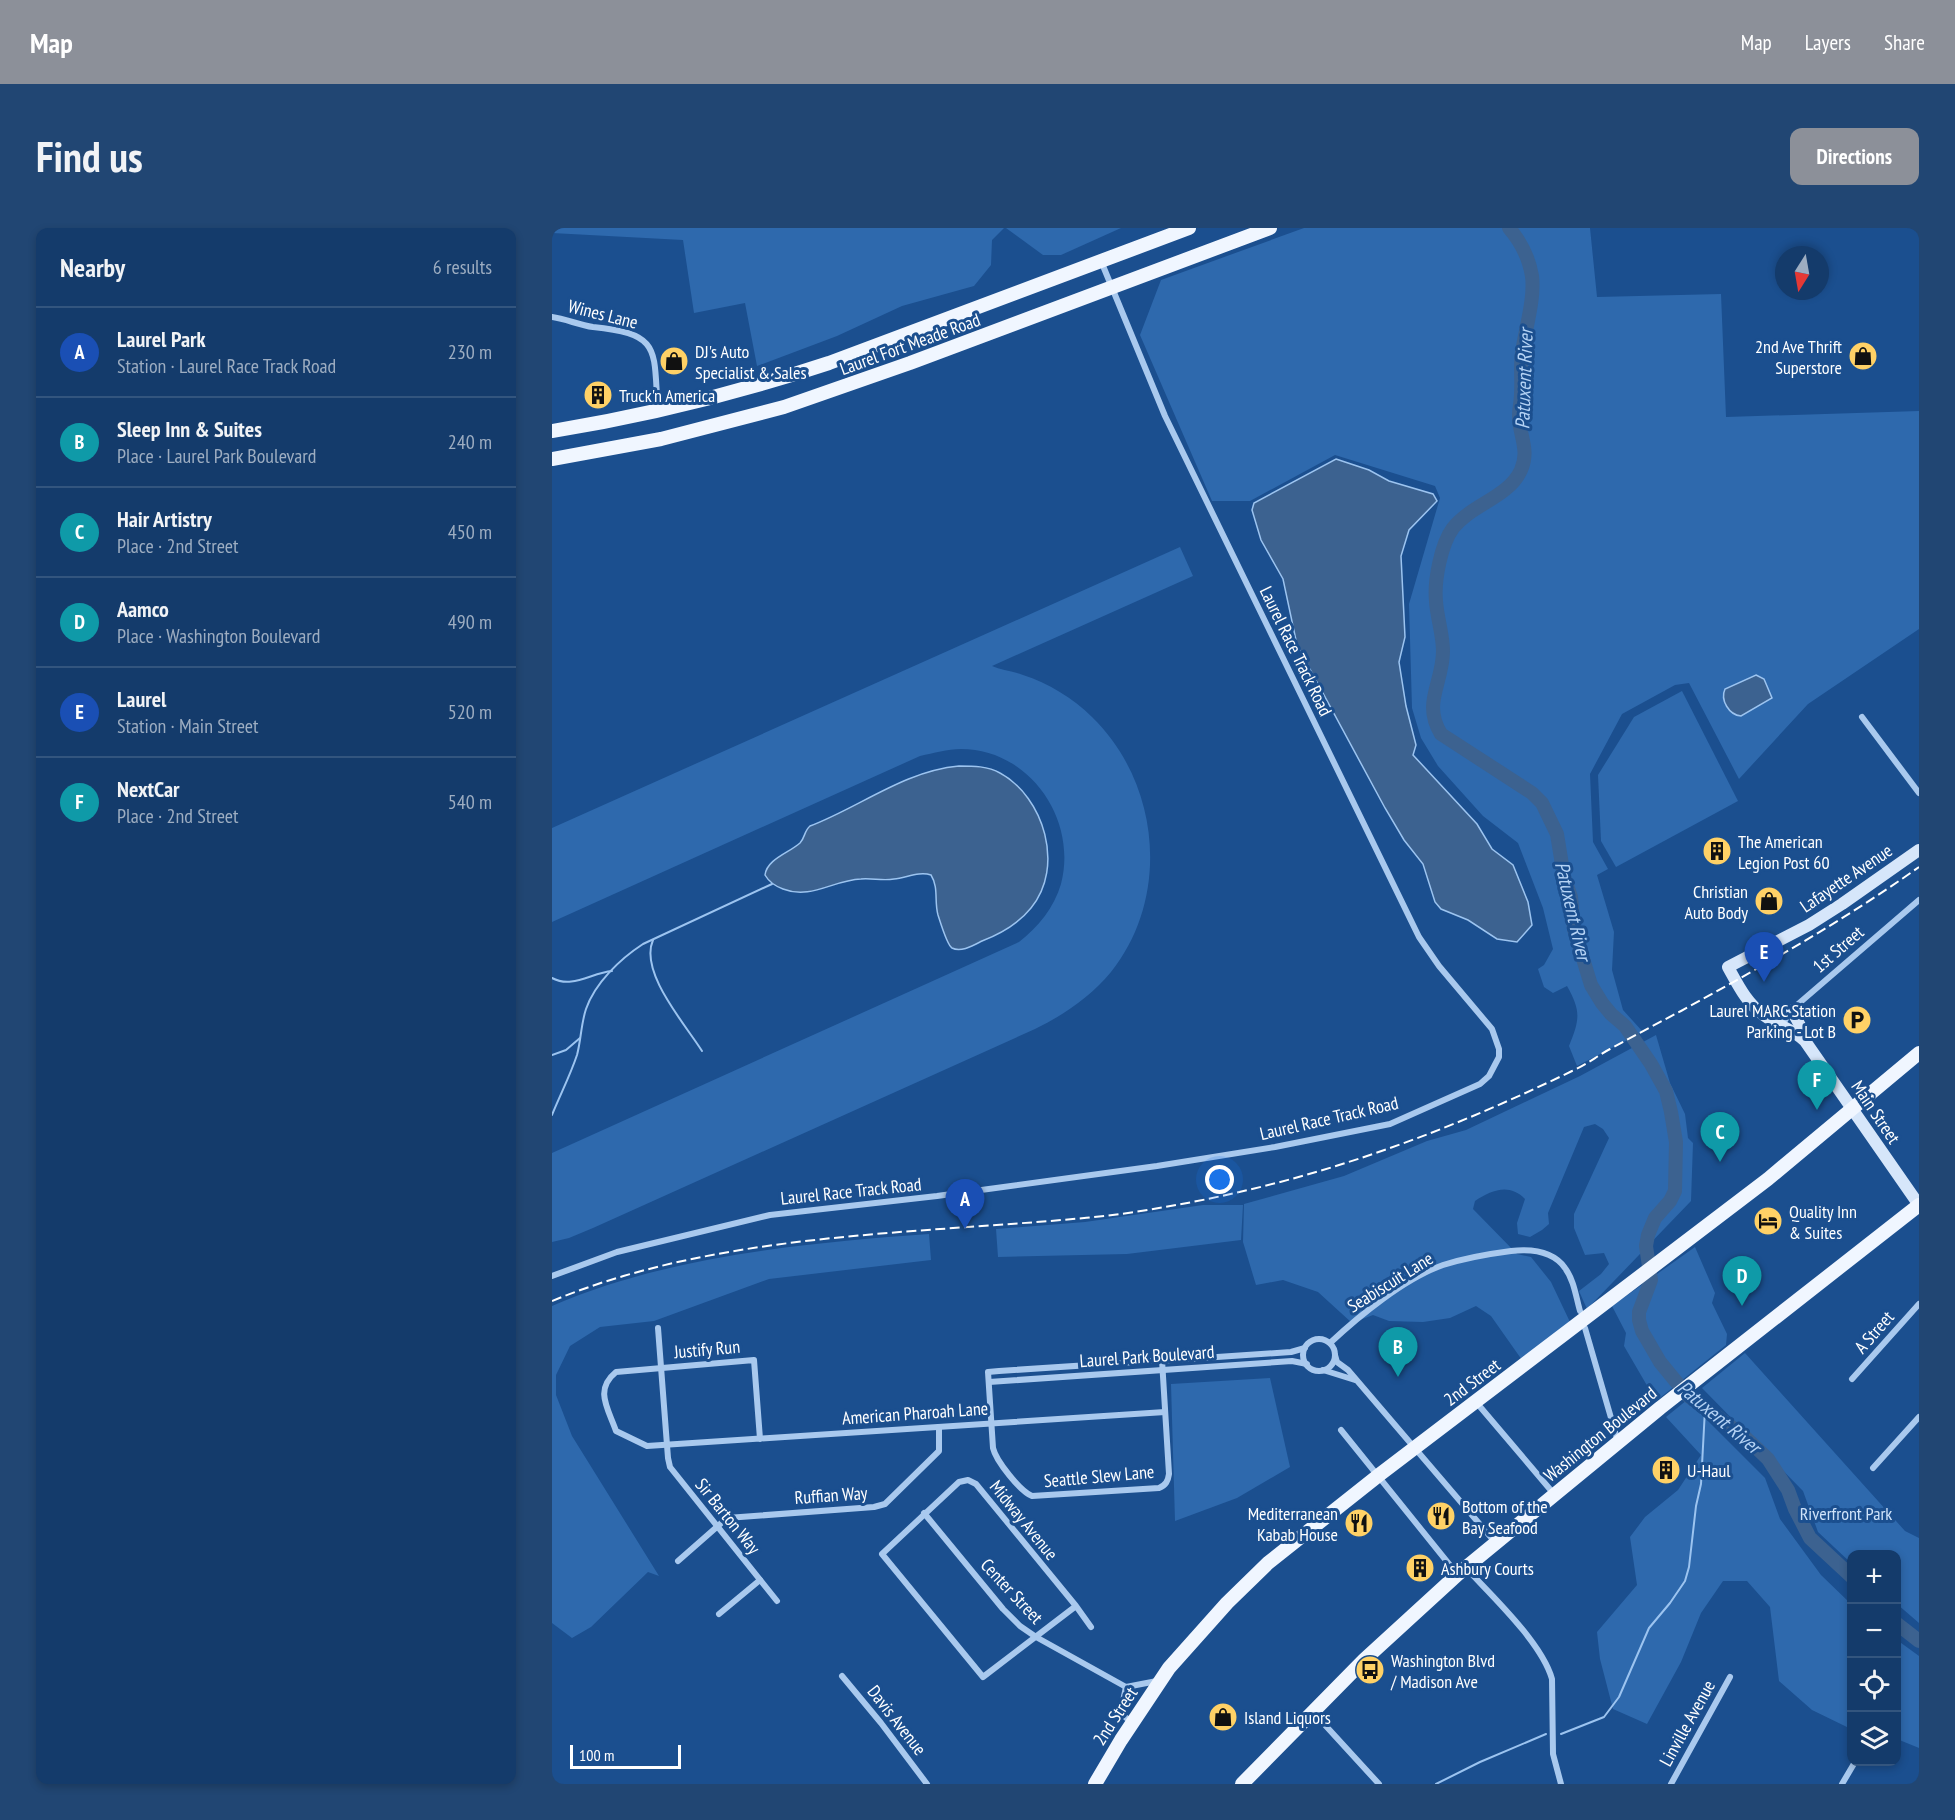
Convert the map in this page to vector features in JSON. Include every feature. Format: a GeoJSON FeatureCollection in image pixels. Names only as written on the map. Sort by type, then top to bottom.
{"type":"FeatureCollection","features":[{"type":"Feature","properties":{"kind":"main road","name":"Laurel Fort Meade Road"},"geometry":{"type":"LineString","coordinates":[[552,431],[658,411],[739,391],[829,363],[1189,228]]}},
{"type":"Feature","properties":{"kind":"main road","name":"Laurel Fort Meade Road"},"geometry":{"type":"LineString","coordinates":[[552,459],[661,439],[784,407],[910,363],[1270,228]]}},
{"type":"Feature","properties":{"kind":"main road","name":"2nd Street"},"geometry":{"type":"LineString","coordinates":[[1095,1784],[1160,1680],[1206,1626],[1247,1583],[1277,1556],[1379,1475],[1768,1179],[1919,1053]]}},
{"type":"Feature","properties":{"kind":"main road","name":"Washington Boulevard"},"geometry":{"type":"LineString","coordinates":[[1242,1784],[1364,1660],[1462,1571],[1712,1366],[1919,1205]]}},
{"type":"Feature","properties":{"kind":"street","name":"Laurel Race Track Road"},"geometry":{"type":"LineString","coordinates":[[552,1276],[617,1252],[770,1215],[938,1196],[1157,1166],[1275,1147],[1390,1124],[1471,1089],[1480,1084],[1495,1067],[1499,1049],[1492,1029],[1439,966],[1419,937],[1165,416],[1101,261]]}},
{"type":"Feature","properties":{"kind":"street","name":"Wines Lane"},"geometry":{"type":"LineString","coordinates":[[552,317],[591,327],[623,331],[636,335],[646,342],[653,354],[658,411]]}},
{"type":"Feature","properties":{"kind":"street"},"geometry":{"type":"LineString","coordinates":[[1862,717],[1919,794]]}},
{"type":"Feature","properties":{"kind":"street","name":"Lafayette Avenue"},"geometry":{"type":"LineString","coordinates":[[1728,967],[1816,921],[1919,850]]}},
{"type":"Feature","properties":{"kind":"street","name":"1st Street"},"geometry":{"type":"LineString","coordinates":[[1782,1025],[1792,1010],[1919,900]]}},
{"type":"Feature","properties":{"kind":"street","name":"Main Street"},"geometry":{"type":"LineString","coordinates":[[1728,967],[1753,1007],[1766,1017],[1796,1032],[1804,1040],[1919,1205]]}},
{"type":"Feature","properties":{"kind":"street"},"geometry":{"type":"LineString","coordinates":[[1792,1010],[1795,1019],[1803,1029],[1804,1040]]}},
{"type":"Feature","properties":{"kind":"street","name":"Seabiscuit Lane"},"geometry":{"type":"LineString","coordinates":[[1330,1343],[1352,1323],[1421,1276],[1443,1265],[1505,1252],[1530,1250],[1548,1254],[1557,1259],[1571,1277],[1580,1311]]}},
{"type":"Feature","properties":{"kind":"street","name":"A Street"},"geometry":{"type":"LineString","coordinates":[[1852,1379],[1919,1304]]}},
{"type":"Feature","properties":{"kind":"street","name":"Sir Barton Way"},"geometry":{"type":"LineString","coordinates":[[658,1328],[668,1458],[674,1474],[777,1602]]}},
{"type":"Feature","properties":{"kind":"street"},"geometry":{"type":"LineString","coordinates":[[1585,1328],[1618,1443]]}},
{"type":"Feature","properties":{"kind":"street","name":"Laurel Park Boulevard"},"geometry":{"type":"LineString","coordinates":[[1330,1343],[1318,1339],[1308,1343],[1305,1348],[1291,1352],[988,1372],[989,1382],[1292,1361],[1307,1364],[1313,1370],[1323,1370],[1356,1380]]}},
{"type":"Feature","properties":{"kind":"street"},"geometry":{"type":"LineString","coordinates":[[1330,1343],[1337,1362],[1348,1370],[1495,1543]]}},
{"type":"Feature","properties":{"kind":"street"},"geometry":{"type":"LineString","coordinates":[[1305,1348],[1304,1358],[1307,1364]]}},
{"type":"Feature","properties":{"kind":"street"},"geometry":{"type":"LineString","coordinates":[[1323,1370],[1332,1365],[1335,1355]]}},
{"type":"Feature","properties":{"kind":"street","name":"Justify Run"},"geometry":{"type":"LineString","coordinates":[[667,1445],[647,1446],[616,1431],[604,1396],[604,1386],[608,1378],[616,1372],[754,1360],[760,1438]]}},
{"type":"Feature","properties":{"kind":"street","name":"Seattle Slew Lane"},"geometry":{"type":"LineString","coordinates":[[991,1424],[996,1457],[1029,1495],[1159,1488],[1166,1484],[1169,1474],[1162,1360]]}},
{"type":"Feature","properties":{"kind":"street"},"geometry":{"type":"LineString","coordinates":[[989,1382],[991,1424]]}},
{"type":"Feature","properties":{"kind":"street"},"geometry":{"type":"LineString","coordinates":[[1476,1402],[1554,1494]]}},
{"type":"Feature","properties":{"kind":"street","name":"American Pharoah Lane"},"geometry":{"type":"LineString","coordinates":[[667,1445],[1165,1412]]}},
{"type":"Feature","properties":{"kind":"street"},"geometry":{"type":"LineString","coordinates":[[1874,1468],[1919,1417]]}},
{"type":"Feature","properties":{"kind":"street","name":"Ruffian Way"},"geometry":{"type":"LineString","coordinates":[[678,1561],[727,1518],[874,1507],[885,1504],[939,1451],[941,1442],[939,1427]]}},
{"type":"Feature","properties":{"kind":"street"},"geometry":{"type":"LineString","coordinates":[[1341,1430],[1462,1571],[1535,1646],[1552,1679],[1553,1754],[1561,1784]]}},
{"type":"Feature","properties":{"kind":"street","name":"Midway Avenue"},"geometry":{"type":"LineString","coordinates":[[1036,1637],[983,1677],[882,1554],[959,1482],[968,1480],[1076,1606],[1091,1627]]}},
{"type":"Feature","properties":{"kind":"street","name":"Center Street"},"geometry":{"type":"LineString","coordinates":[[924,1513],[1020,1626],[1126,1687]]}},
{"type":"Feature","properties":{"kind":"street"},"geometry":{"type":"LineString","coordinates":[[719,1614],[760,1580]]}},
{"type":"Feature","properties":{"kind":"street"},"geometry":{"type":"LineString","coordinates":[[1036,1637],[1076,1606]]}},
{"type":"Feature","properties":{"kind":"street","name":"Davis Avenue"},"geometry":{"type":"LineString","coordinates":[[842,1676],[927,1784]]}},
{"type":"Feature","properties":{"kind":"street","name":"Linville Avenue"},"geometry":{"type":"LineString","coordinates":[[1671,1784],[1730,1677]]}},
{"type":"Feature","properties":{"kind":"street"},"geometry":{"type":"LineString","coordinates":[[1133,1722],[1123,1716],[1126,1687],[1160,1680]]}},
{"type":"Feature","properties":{"kind":"street"},"geometry":{"type":"LineString","coordinates":[[1313,1712],[1379,1784]]}},
{"type":"Feature","properties":{"kind":"street"},"geometry":{"type":"LineString","coordinates":[[1842,1784],[1852,1766]]}},
{"type":"Feature","properties":{"kind":"green space"},"geometry":{"type":"Polygon","coordinates":[[[552,228],[1004,228],[992,240],[991,265],[974,286],[902,306],[837,336],[757,366],[745,303],[694,313],[683,240],[552,233],[552,228]]]}},
{"type":"Feature","properties":{"kind":"green space"},"geometry":{"type":"Polygon","coordinates":[[[1006,228],[1121,228],[1061,255],[1043,255],[1006,228]]]}},
{"type":"Feature","properties":{"kind":"green space"},"geometry":{"type":"Polygon","coordinates":[[[1304,228],[1590,228],[1597,297],[1721,294],[1726,417],[1919,411],[1919,629],[1808,704],[1739,779],[1689,683],[1675,685],[1622,714],[1590,774],[1593,842],[1608,869],[1597,875],[1614,932],[1612,970],[1623,1010],[1643,1032],[1577,1066],[1569,1046],[1577,1022],[1577,1009],[1567,986],[1553,993],[1544,987],[1538,969],[1544,965],[1553,949],[1543,908],[1518,843],[1483,816],[1438,766],[1421,738],[1412,708],[1409,604],[1440,498],[1435,486],[1335,455],[1250,501],[1212,501],[1140,335],[1161,280],[1304,228]]]}},
{"type":"Feature","properties":{"kind":"green space"},"geometry":{"type":"Polygon","coordinates":[[[1180,547],[1193,576],[992,666],[1042,682],[1085,710],[1115,744],[1132,774],[1144,807],[1150,841],[1149,876],[1143,910],[1130,942],[1103,981],[1076,1005],[1035,1029],[593,1228],[552,1242],[552,1153],[1019,942],[1033,930],[1050,909],[1061,884],[1064,860],[1062,835],[1055,813],[1043,792],[1027,775],[1008,761],[986,752],[961,749],[920,756],[552,922],[552,828],[1180,547]]]}},
{"type":"Feature","properties":{"kind":"green space"},"geometry":{"type":"Polygon","coordinates":[[[1682,691],[1738,801],[1616,867],[1601,841],[1598,775],[1634,717],[1682,691]]]}},
{"type":"Feature","properties":{"kind":"green space"},"geometry":{"type":"Polygon","coordinates":[[[1656,1035],[1670,1083],[1685,1114],[1688,1138],[1693,1143],[1691,1201],[1587,1309],[1579,1291],[1601,1274],[1609,1264],[1604,1253],[1585,1255],[1574,1228],[1574,1214],[1609,1138],[1603,1129],[1595,1124],[1584,1127],[1548,1213],[1549,1224],[1530,1237],[1518,1234],[1517,1223],[1525,1199],[1519,1194],[1500,1190],[1475,1201],[1473,1209],[1517,1254],[1531,1257],[1551,1282],[1570,1322],[1522,1360],[1491,1316],[1476,1306],[1450,1318],[1423,1322],[1389,1321],[1373,1315],[1352,1323],[1318,1292],[1283,1280],[1256,1285],[1243,1242],[1244,1204],[1344,1176],[1427,1141],[1466,1130],[1580,1076],[1656,1035]]]}},
{"type":"Feature","properties":{"kind":"green space"},"geometry":{"type":"Polygon","coordinates":[[[1203,1205],[1243,1205],[1241,1240],[1127,1254],[998,1257],[996,1229],[1085,1222],[1203,1205]]]}},
{"type":"Feature","properties":{"kind":"green space"},"geometry":{"type":"Polygon","coordinates":[[[929,1234],[931,1260],[769,1279],[654,1321],[600,1327],[570,1346],[556,1375],[556,1395],[572,1436],[659,1576],[648,1572],[591,1627],[572,1638],[552,1623],[552,1306],[596,1289],[689,1264],[834,1242],[929,1234]]]}},
{"type":"Feature","properties":{"kind":"green space"},"geometry":{"type":"Polygon","coordinates":[[[1695,1247],[1715,1293],[1712,1303],[1727,1334],[1726,1345],[1656,1401],[1624,1346],[1626,1333],[1612,1306],[1695,1247]]]}},
{"type":"Feature","properties":{"kind":"green space","name":"Riverfront Park"},"geometry":{"type":"Polygon","coordinates":[[[1745,1353],[1905,1531],[1919,1538],[1919,1623],[1901,1607],[1901,1550],[1847,1550],[1847,1559],[1818,1532],[1803,1491],[1702,1388],[1745,1353]]]}},
{"type":"Feature","properties":{"kind":"green space"},"geometry":{"type":"Polygon","coordinates":[[[1270,1378],[1290,1467],[1237,1498],[1175,1521],[1171,1384],[1270,1378]]]}},
{"type":"Feature","properties":{"kind":"green space"},"geometry":{"type":"Polygon","coordinates":[[[1687,1400],[1765,1478],[1780,1519],[1821,1575],[1847,1600],[1847,1727],[1812,1710],[1779,1681],[1770,1607],[1747,1581],[1723,1581],[1701,1613],[1681,1662],[1647,1724],[1613,1709],[1600,1659],[1597,1632],[1637,1585],[1630,1537],[1645,1517],[1678,1490],[1701,1455],[1666,1417],[1687,1400]]]}},
{"type":"Feature","properties":{"kind":"green space"},"geometry":{"type":"Polygon","coordinates":[[[1901,1643],[1919,1656],[1919,1748],[1901,1741],[1901,1643]]]}},
{"type":"Feature","properties":{"kind":"shaded area"},"geometry":{"type":"Polygon","coordinates":[[[1336,459],[1369,470],[1389,481],[1433,494],[1437,501],[1409,530],[1401,556],[1405,637],[1399,662],[1406,706],[1416,745],[1413,755],[1477,824],[1492,849],[1513,865],[1528,902],[1532,925],[1517,942],[1497,939],[1468,920],[1441,909],[1435,902],[1423,864],[1404,840],[1385,808],[1297,645],[1283,579],[1261,540],[1252,510],[1254,503],[1336,459]]]}},
{"type":"Feature","properties":{"kind":"shaded area"},"geometry":{"type":"Polygon","coordinates":[[[1756,675],[1764,679],[1772,698],[1741,716],[1733,713],[1725,702],[1725,689],[1756,675]]]}},
{"type":"Feature","properties":{"kind":"shaded area"},"geometry":{"type":"Polygon","coordinates":[[[959,766],[991,769],[1015,784],[1028,798],[1045,834],[1048,854],[1047,873],[1041,891],[1031,908],[1015,923],[1002,931],[967,948],[959,950],[952,948],[938,915],[935,885],[931,875],[917,874],[890,880],[851,880],[813,891],[793,892],[770,882],[765,875],[774,860],[800,843],[810,826],[901,782],[939,769],[959,766]]]}},
{"type":"Feature","properties":{"kind":"waterway","name":"Patuxent River"},"geometry":{"type":"LineString","coordinates":[[1509,228],[1527,257],[1533,285],[1521,363],[1519,423],[1524,449],[1523,463],[1521,470],[1508,488],[1461,520],[1453,528],[1445,543],[1436,583],[1443,651],[1433,712],[1441,734],[1532,793],[1542,803],[1557,834],[1564,877],[1571,897],[1574,929],[1591,985],[1611,1014],[1625,1026],[1666,1091],[1676,1142],[1675,1191],[1670,1201],[1655,1218],[1648,1235],[1646,1246],[1651,1280],[1639,1312],[1642,1331],[1660,1362],[1687,1395],[1745,1437],[1768,1459],[1788,1490],[1810,1538],[1847,1572]]}},
{"type":"Feature","properties":{"kind":"waterway"},"geometry":{"type":"LineString","coordinates":[[552,1115],[577,1055],[586,1009],[595,990],[609,972],[643,944],[772,884]]}},
{"type":"Feature","properties":{"kind":"waterway"},"geometry":{"type":"LineString","coordinates":[[653,940],[650,953],[658,982],[702,1051]]}},
{"type":"Feature","properties":{"kind":"waterway"},"geometry":{"type":"LineString","coordinates":[[552,978],[567,982],[612,971]]}},
{"type":"Feature","properties":{"kind":"waterway"},"geometry":{"type":"LineString","coordinates":[[552,1055],[566,1050],[580,1038]]}},
{"type":"Feature","properties":{"kind":"waterway"},"geometry":{"type":"LineString","coordinates":[[1561,1734],[1604,1717],[1619,1697],[1649,1628],[1685,1581],[1701,1484],[1705,1409]]}},
{"type":"Feature","properties":{"kind":"waterway","name":"Patuxent River"},"geometry":{"type":"LineString","coordinates":[[1901,1627],[1919,1641]]}},
{"type":"Feature","properties":{"kind":"waterway"},"geometry":{"type":"LineString","coordinates":[[1436,1784],[1480,1762],[1546,1734]]}},
{"type":"Feature","properties":{"kind":"railway"},"geometry":{"type":"LineString","coordinates":[[552,1301],[602,1283],[704,1256],[862,1235],[1128,1213],[1245,1191],[1356,1160],[1464,1120],[1577,1069],[1802,942],[1919,867]]}},
{"type":"Feature","properties":{"kind":"place","name":"2nd Ave Thrift Superstore"},"geometry":{"type":"Point","coordinates":[1863,356]}},
{"type":"Feature","properties":{"kind":"place","name":"DJ's Auto Specialist & Sales"},"geometry":{"type":"Point","coordinates":[674,361]}},
{"type":"Feature","properties":{"kind":"place","name":"Truck'n America"},"geometry":{"type":"Point","coordinates":[598,395]}},
{"type":"Feature","properties":{"kind":"place","name":"The American Legion Post 60"},"geometry":{"type":"Point","coordinates":[1717,851]}},
{"type":"Feature","properties":{"kind":"place","name":"Christian Auto Body"},"geometry":{"type":"Point","coordinates":[1769,901]}},
{"type":"Feature","properties":{"kind":"place","name":"Laurel"},"geometry":{"type":"Point","coordinates":[1764,982]}},
{"type":"Feature","properties":{"kind":"place","name":"Laurel MARC Station Parking - Lot B"},"geometry":{"type":"Point","coordinates":[1857,1020]}},
{"type":"Feature","properties":{"kind":"place","name":"NextCar"},"geometry":{"type":"Point","coordinates":[1817,1110]}},
{"type":"Feature","properties":{"kind":"place","name":"Hair Artistry"},"geometry":{"type":"Point","coordinates":[1720,1162]}},
{"type":"Feature","properties":{"kind":"place","name":"Quality Inn & Suites"},"geometry":{"type":"Point","coordinates":[1768,1221]}},
{"type":"Feature","properties":{"kind":"place","name":"Laurel Park"},"geometry":{"type":"Point","coordinates":[965,1229]}},
{"type":"Feature","properties":{"kind":"place","name":"Aamco"},"geometry":{"type":"Point","coordinates":[1742,1306]}},
{"type":"Feature","properties":{"kind":"place","name":"Sleep Inn & Suites"},"geometry":{"type":"Point","coordinates":[1398,1377]}},
{"type":"Feature","properties":{"kind":"place","name":"U-Haul"},"geometry":{"type":"Point","coordinates":[1666,1470]}},
{"type":"Feature","properties":{"kind":"place","name":"Bottom of the Bay Seafood"},"geometry":{"type":"Point","coordinates":[1441,1516]}},
{"type":"Feature","properties":{"kind":"place","name":"Mediterranean Kabab House"},"geometry":{"type":"Point","coordinates":[1359,1523]}},
{"type":"Feature","properties":{"kind":"place","name":"Ashbury Courts"},"geometry":{"type":"Point","coordinates":[1420,1568]}},
{"type":"Feature","properties":{"kind":"place","name":"Washington Blvd / Madison Ave"},"geometry":{"type":"Point","coordinates":[1370,1670]}},
{"type":"Feature","properties":{"kind":"place","name":"Island Liquors"},"geometry":{"type":"Point","coordinates":[1223,1717]}}]}
